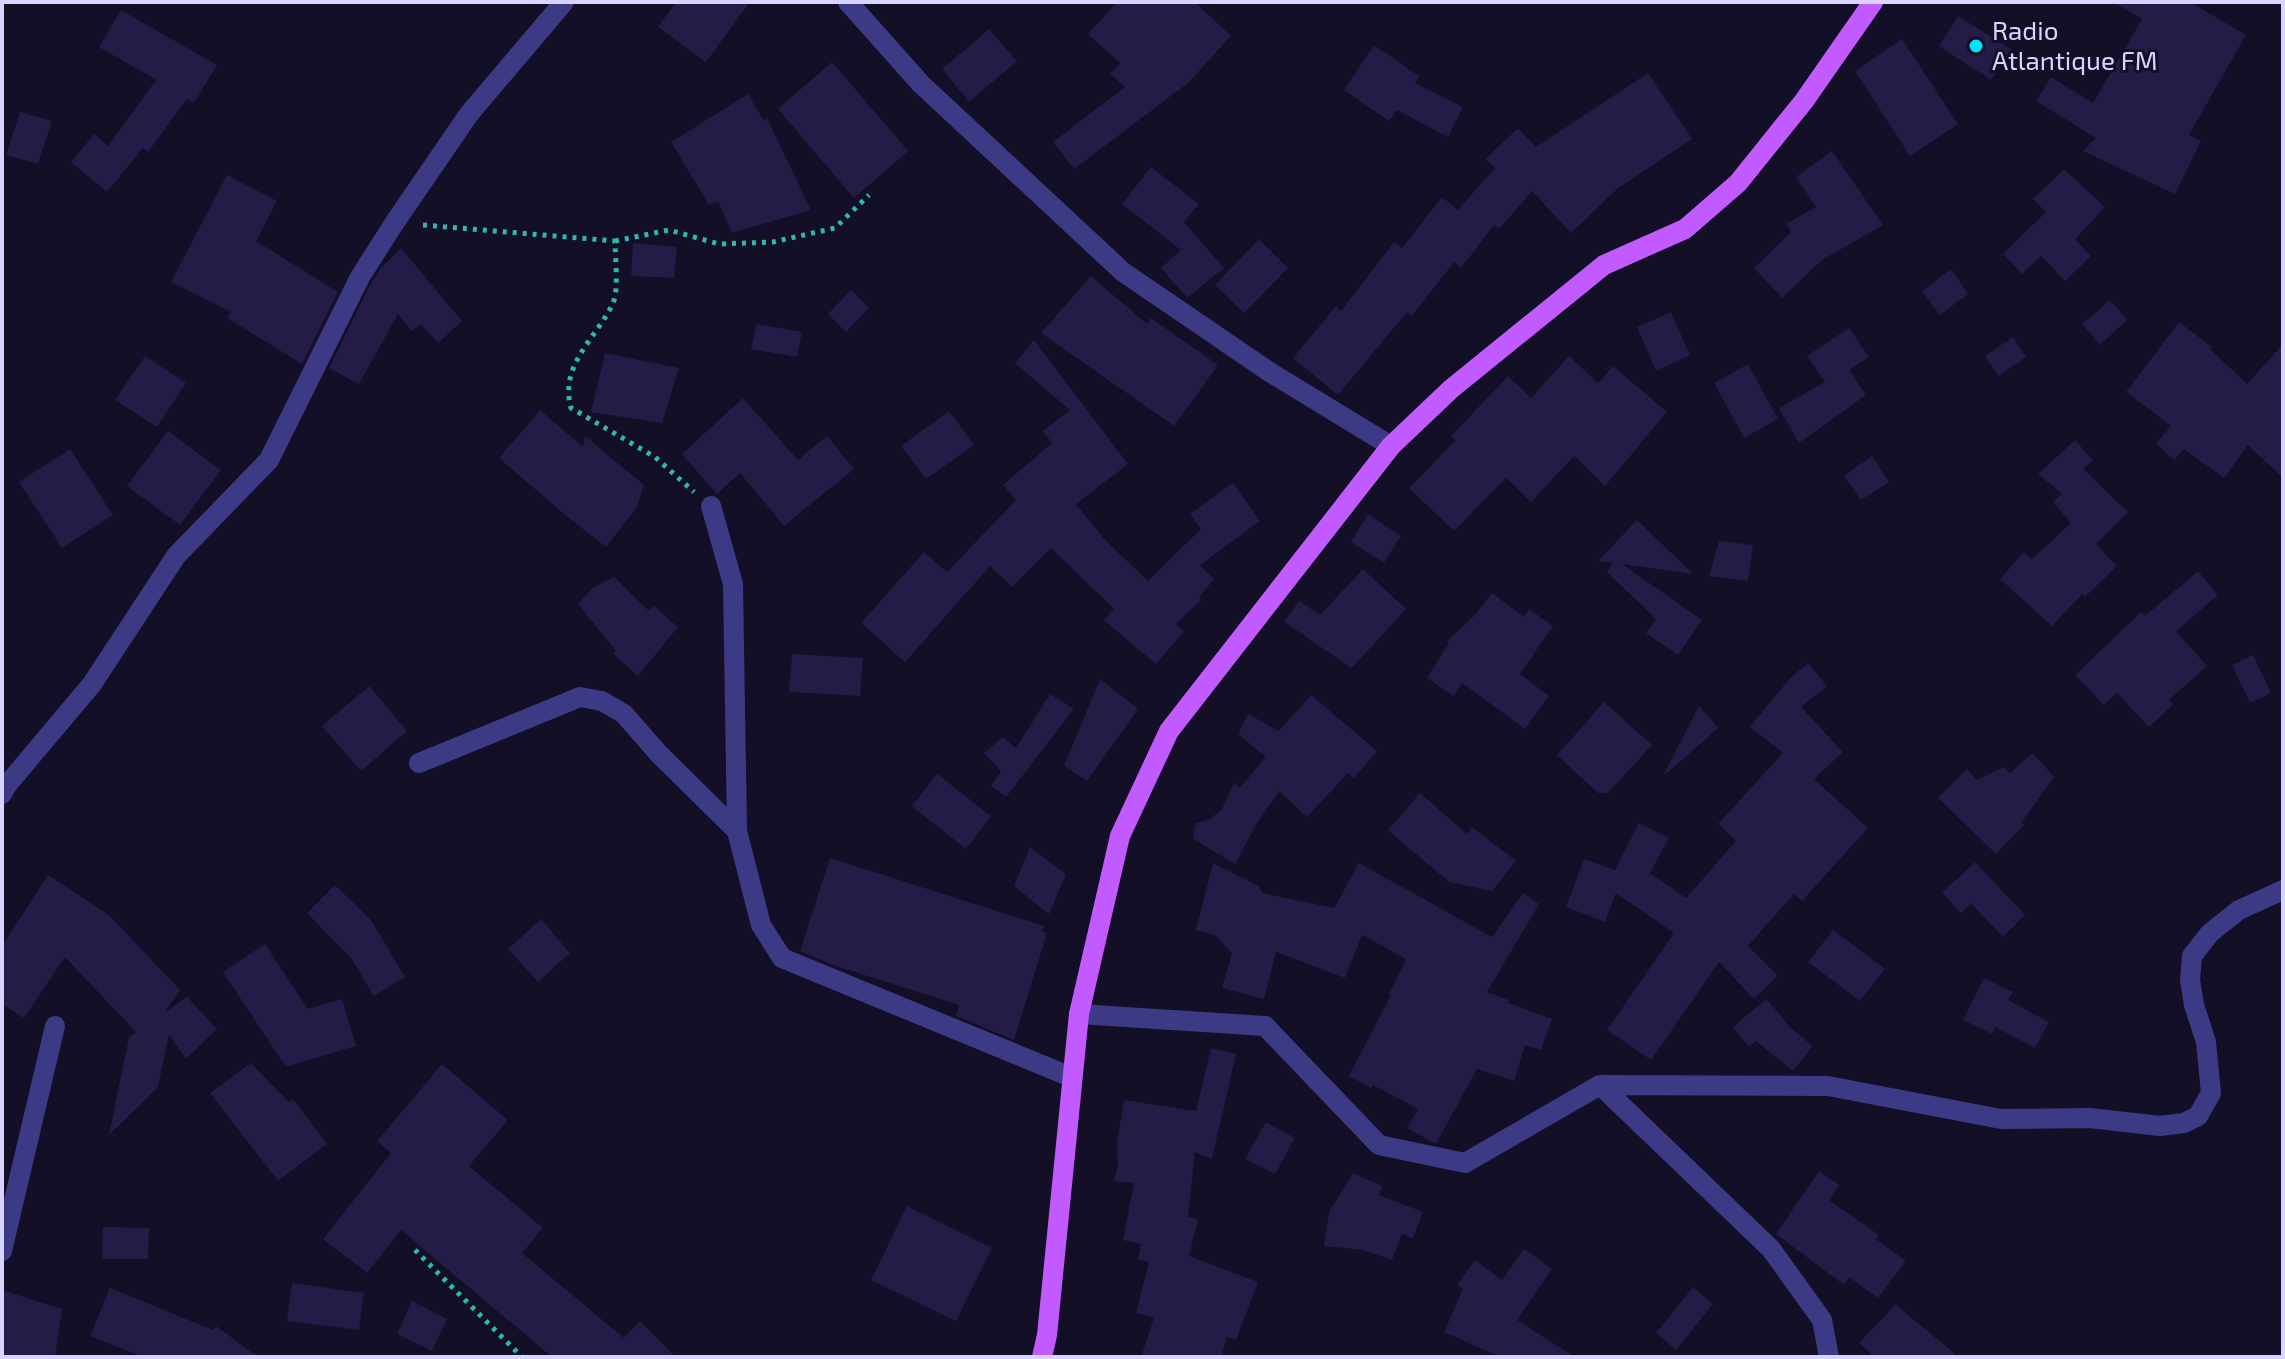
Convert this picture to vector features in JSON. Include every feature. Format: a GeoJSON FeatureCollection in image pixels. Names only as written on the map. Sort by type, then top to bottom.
{"type":"FeatureCollection","features":[{"type":"Feature","properties":{"kind":"main road"},"geometry":{"type":"LineString","coordinates":[[1042,1357],[1047,1335],[1079,1014],[1120,836],[1169,731],[1391,446],[1451,389],[1604,265],[1685,229],[1738,183],[1804,101],[1873,2]]}},
{"type":"Feature","properties":{"kind":"street"},"geometry":{"type":"LineString","coordinates":[[2,794],[92,684],[176,556],[269,460],[360,277],[395,222],[469,114],[564,2]]}},
{"type":"Feature","properties":{"kind":"street"},"geometry":{"type":"LineString","coordinates":[[848,2],[921,84],[1123,272],[1268,371],[1391,446]]}},
{"type":"Feature","properties":{"kind":"street"},"geometry":{"type":"LineString","coordinates":[[711,506],[733,584],[737,831],[761,925],[771,945],[782,958],[1071,1077]]}},
{"type":"Feature","properties":{"kind":"street"},"geometry":{"type":"LineString","coordinates":[[419,763],[580,697],[602,701],[624,714],[658,753],[737,831]]}},
{"type":"Feature","properties":{"kind":"street"},"geometry":{"type":"LineString","coordinates":[[1079,1014],[1265,1026],[1379,1145],[1465,1163],[1600,1085],[1828,1086],[2001,1119],[2090,1118],[2160,1126],[2184,1123],[2198,1116],[2211,1093],[2206,1042],[2190,980],[2192,956],[2210,933],[2239,910],[2283,890]]}},
{"type":"Feature","properties":{"kind":"street"},"geometry":{"type":"LineString","coordinates":[[2,1251],[55,1026]]}},
{"type":"Feature","properties":{"kind":"street"},"geometry":{"type":"LineString","coordinates":[[1600,1085],[1771,1249],[1822,1320],[1829,1357]]}},
{"type":"Feature","properties":{"kind":"path"},"geometry":{"type":"LineString","coordinates":[[395,222],[615,241],[669,230],[719,244],[773,242],[835,228],[869,195]]}},
{"type":"Feature","properties":{"kind":"path"},"geometry":{"type":"LineString","coordinates":[[615,241],[615,300],[578,358],[567,392],[571,408],[655,457],[711,506]]}},
{"type":"Feature","properties":{"kind":"path"},"geometry":{"type":"LineString","coordinates":[[415,1250],[522,1357]]}},
{"type":"Feature","properties":{"kind":"building"},"geometry":{"type":"Polygon","coordinates":[[[676,2],[750,2],[706,62],[658,27],[676,2]]]}},
{"type":"Feature","properties":{"kind":"building"},"geometry":{"type":"Polygon","coordinates":[[[1117,2],[1195,2],[1231,36],[1188,83],[1074,169],[1053,142],[1125,87],[1110,74],[1120,63],[1088,34],[1117,2]]]}},
{"type":"Feature","properties":{"kind":"building"},"geometry":{"type":"Polygon","coordinates":[[[2113,2],[2190,2],[2246,35],[2189,135],[2201,141],[2175,194],[2083,151],[2096,138],[2036,101],[2051,77],[2093,103],[2142,19],[2113,2]]]}},
{"type":"Feature","properties":{"kind":"building"},"geometry":{"type":"Polygon","coordinates":[[[121,10],[217,65],[194,103],[187,99],[148,152],[143,148],[107,192],[71,162],[94,134],[108,146],[156,80],[99,47],[121,10]]]}},
{"type":"Feature","properties":{"kind":"building"},"geometry":{"type":"Polygon","coordinates":[[[1958,16],[2011,49],[1991,80],[1939,46],[1958,16]]]}},
{"type":"Feature","properties":{"kind":"building"},"geometry":{"type":"Polygon","coordinates":[[[989,29],[1017,61],[969,102],[942,69],[989,29]]]}},
{"type":"Feature","properties":{"kind":"building"},"geometry":{"type":"Polygon","coordinates":[[[1902,39],[1958,124],[1910,156],[1855,71],[1902,39]]]}},
{"type":"Feature","properties":{"kind":"building"},"geometry":{"type":"Polygon","coordinates":[[[1374,45],[1419,76],[1415,83],[1463,107],[1448,137],[1397,110],[1389,121],[1344,90],[1374,45]]]}},
{"type":"Feature","properties":{"kind":"building"},"geometry":{"type":"Polygon","coordinates":[[[832,62],[908,151],[854,198],[778,109],[832,62]]]}},
{"type":"Feature","properties":{"kind":"building"},"geometry":{"type":"Polygon","coordinates":[[[1648,73],[1692,139],[1617,189],[1571,233],[1532,191],[1499,229],[1494,225],[1461,268],[1454,262],[1412,316],[1407,312],[1338,395],[1293,358],[1336,306],[1341,311],[1394,242],[1402,248],[1442,197],[1458,210],[1495,168],[1485,159],[1518,128],[1536,147],[1648,73]]]}},
{"type":"Feature","properties":{"kind":"building"},"geometry":{"type":"Polygon","coordinates":[[[748,94],[764,121],[767,118],[811,210],[732,233],[718,201],[709,205],[671,142],[748,94]]]}},
{"type":"Feature","properties":{"kind":"building"},"geometry":{"type":"Polygon","coordinates":[[[20,112],[52,121],[38,164],[6,155],[20,112]]]}},
{"type":"Feature","properties":{"kind":"building"},"geometry":{"type":"Polygon","coordinates":[[[1832,151],[1883,225],[1822,260],[1782,298],[1754,268],[1791,232],[1786,224],[1816,207],[1796,177],[1832,151]]]}},
{"type":"Feature","properties":{"kind":"building"},"geometry":{"type":"Polygon","coordinates":[[[1151,167],[1199,204],[1184,222],[1224,268],[1187,298],[1161,268],[1181,250],[1122,204],[1151,167]]]}},
{"type":"Feature","properties":{"kind":"building"},"geometry":{"type":"Polygon","coordinates":[[[2064,169],[2105,207],[2075,239],[2091,256],[2065,281],[2041,256],[2022,274],[2003,254],[2046,212],[2033,199],[2064,169]]]}},
{"type":"Feature","properties":{"kind":"building"},"geometry":{"type":"Polygon","coordinates":[[[227,175],[277,201],[256,241],[338,292],[302,364],[227,318],[231,312],[171,282],[227,175]]]}},
{"type":"Feature","properties":{"kind":"building"},"geometry":{"type":"Polygon","coordinates":[[[1259,239],[1288,268],[1244,313],[1215,285],[1259,239]]]}},
{"type":"Feature","properties":{"kind":"building"},"geometry":{"type":"Polygon","coordinates":[[[633,243],[677,247],[674,278],[631,276],[633,243]]]}},
{"type":"Feature","properties":{"kind":"building"},"geometry":{"type":"Polygon","coordinates":[[[401,248],[462,321],[438,343],[421,324],[412,331],[398,314],[359,384],[329,368],[371,283],[401,248]]]}},
{"type":"Feature","properties":{"kind":"building"},"geometry":{"type":"Polygon","coordinates":[[[1951,269],[1968,294],[1940,315],[1922,291],[1951,269]]]}},
{"type":"Feature","properties":{"kind":"building"},"geometry":{"type":"Polygon","coordinates":[[[1091,276],[1147,324],[1151,318],[1218,365],[1174,426],[1041,333],[1091,276]]]}},
{"type":"Feature","properties":{"kind":"building"},"geometry":{"type":"Polygon","coordinates":[[[851,290],[869,308],[846,332],[828,314],[851,290]]]}},
{"type":"Feature","properties":{"kind":"building"},"geometry":{"type":"Polygon","coordinates":[[[2110,300],[2127,320],[2100,345],[2082,324],[2110,300]]]}},
{"type":"Feature","properties":{"kind":"building"},"geometry":{"type":"Polygon","coordinates":[[[1671,312],[1690,355],[1656,371],[1637,327],[1671,312]]]}},
{"type":"Feature","properties":{"kind":"building"},"geometry":{"type":"Polygon","coordinates":[[[2179,322],[2212,347],[2210,349],[2247,384],[2283,344],[2283,478],[2248,445],[2224,478],[2184,449],[2174,460],[2156,443],[2171,426],[2126,392],[2179,322]]]}},
{"type":"Feature","properties":{"kind":"building"},"geometry":{"type":"Polygon","coordinates":[[[756,324],[802,332],[797,357],[751,349],[756,324]]]}},
{"type":"Feature","properties":{"kind":"building"},"geometry":{"type":"Polygon","coordinates":[[[1849,328],[1869,357],[1849,370],[1866,395],[1799,443],[1779,408],[1825,382],[1807,356],[1849,328]]]}},
{"type":"Feature","properties":{"kind":"building"},"geometry":{"type":"Polygon","coordinates":[[[2013,337],[2026,357],[1999,376],[1985,356],[2013,337]]]}},
{"type":"Feature","properties":{"kind":"building"},"geometry":{"type":"Polygon","coordinates":[[[1034,340],[1128,464],[1076,504],[1105,540],[1148,581],[1201,529],[1190,514],[1233,483],[1260,521],[1200,565],[1214,579],[1199,598],[1201,600],[1176,624],[1184,631],[1156,664],[1104,620],[1114,609],[1051,548],[1012,587],[990,566],[905,662],[861,623],[924,552],[947,572],[1016,500],[1003,485],[1052,443],[1043,431],[1070,410],[1015,363],[1034,340]]]}},
{"type":"Feature","properties":{"kind":"building"},"geometry":{"type":"Polygon","coordinates":[[[605,353],[679,368],[662,423],[591,412],[605,353]]]}},
{"type":"Feature","properties":{"kind":"building"},"geometry":{"type":"Polygon","coordinates":[[[145,356],[186,383],[157,427],[115,400],[145,356]]]}},
{"type":"Feature","properties":{"kind":"building"},"geometry":{"type":"Polygon","coordinates":[[[1569,356],[1598,383],[1613,366],[1667,412],[1605,486],[1574,456],[1531,502],[1506,478],[1454,531],[1409,488],[1456,440],[1451,436],[1508,376],[1531,398],[1569,356]]]}},
{"type":"Feature","properties":{"kind":"building"},"geometry":{"type":"Polygon","coordinates":[[[1748,364],[1778,419],[1744,438],[1714,383],[1748,364]]]}},
{"type":"Feature","properties":{"kind":"building"},"geometry":{"type":"Polygon","coordinates":[[[743,398],[798,460],[827,436],[854,469],[784,526],[740,473],[717,494],[682,454],[743,398]]]}},
{"type":"Feature","properties":{"kind":"building"},"geometry":{"type":"Polygon","coordinates":[[[540,410],[583,447],[585,436],[644,485],[637,507],[606,547],[499,458],[540,410]]]}},
{"type":"Feature","properties":{"kind":"building"},"geometry":{"type":"Polygon","coordinates":[[[949,411],[974,445],[926,479],[901,446],[949,411]]]}},
{"type":"Feature","properties":{"kind":"building"},"geometry":{"type":"Polygon","coordinates":[[[168,431],[221,470],[180,525],[127,486],[168,431]]]}},
{"type":"Feature","properties":{"kind":"building"},"geometry":{"type":"Polygon","coordinates":[[[2075,440],[2093,460],[2083,469],[2128,512],[2096,544],[2117,566],[2085,597],[2082,594],[2052,626],[2000,579],[2024,552],[2032,559],[2071,523],[2053,502],[2062,494],[2038,474],[2075,440]]]}},
{"type":"Feature","properties":{"kind":"building"},"geometry":{"type":"Polygon","coordinates":[[[70,449],[113,515],[62,548],[19,482],[70,449]]]}},
{"type":"Feature","properties":{"kind":"building"},"geometry":{"type":"Polygon","coordinates":[[[1872,456],[1889,482],[1861,500],[1844,476],[1872,456]]]}},
{"type":"Feature","properties":{"kind":"building"},"geometry":{"type":"Polygon","coordinates":[[[1368,514],[1401,536],[1384,563],[1351,542],[1368,514]]]}},
{"type":"Feature","properties":{"kind":"building"},"geometry":{"type":"Polygon","coordinates":[[[1637,520],[1693,574],[1622,564],[1702,620],[1678,655],[1646,633],[1656,619],[1607,572],[1613,563],[1598,561],[1637,520]]]}},
{"type":"Feature","properties":{"kind":"building"},"geometry":{"type":"Polygon","coordinates":[[[1719,541],[1753,545],[1748,581],[1709,576],[1719,541]]]}},
{"type":"Feature","properties":{"kind":"building"},"geometry":{"type":"Polygon","coordinates":[[[1363,569],[1406,609],[1352,668],[1284,622],[1299,601],[1320,615],[1363,569]]]}},
{"type":"Feature","properties":{"kind":"building"},"geometry":{"type":"Polygon","coordinates":[[[2198,571],[2218,595],[2176,631],[2207,666],[2169,700],[2173,705],[2149,727],[2117,693],[2104,705],[2075,675],[2141,612],[2145,616],[2198,571]]]}},
{"type":"Feature","properties":{"kind":"building"},"geometry":{"type":"Polygon","coordinates":[[[614,577],[649,611],[654,606],[678,627],[638,676],[613,654],[616,651],[578,604],[592,588],[614,577]]]}},
{"type":"Feature","properties":{"kind":"building"},"geometry":{"type":"Polygon","coordinates":[[[1492,593],[1524,617],[1529,609],[1553,626],[1520,674],[1549,696],[1525,729],[1462,683],[1454,696],[1427,678],[1449,643],[1447,641],[1474,616],[1492,593]]]}},
{"type":"Feature","properties":{"kind":"building"},"geometry":{"type":"Polygon","coordinates":[[[792,654],[863,658],[860,696],[789,692],[792,654]]]}},
{"type":"Feature","properties":{"kind":"building"},"geometry":{"type":"Polygon","coordinates":[[[2253,655],[2271,693],[2250,703],[2232,665],[2253,655]]]}},
{"type":"Feature","properties":{"kind":"building"},"geometry":{"type":"Polygon","coordinates":[[[1808,663],[1827,686],[1801,707],[1843,752],[1814,779],[1868,828],[1802,901],[1794,894],[1748,946],[1778,976],[1754,999],[1719,962],[1651,1060],[1607,1030],[1674,933],[1616,893],[1605,922],[1566,907],[1584,859],[1615,870],[1639,823],[1669,838],[1650,873],[1686,898],[1736,841],[1718,824],[1783,753],[1750,727],[1790,678],[1808,663]]]}},
{"type":"Feature","properties":{"kind":"building"},"geometry":{"type":"Polygon","coordinates":[[[1100,679],[1138,709],[1087,781],[1064,766],[1100,679]]]}},
{"type":"Feature","properties":{"kind":"building"},"geometry":{"type":"Polygon","coordinates":[[[369,686],[407,731],[361,771],[322,726],[369,686]]]}},
{"type":"Feature","properties":{"kind":"building"},"geometry":{"type":"Polygon","coordinates":[[[1050,694],[1074,709],[1006,797],[991,786],[1001,771],[984,753],[1003,737],[1016,748],[1050,694]]]}},
{"type":"Feature","properties":{"kind":"building"},"geometry":{"type":"Polygon","coordinates":[[[1311,695],[1377,751],[1354,778],[1348,773],[1307,817],[1279,791],[1235,864],[1193,839],[1196,823],[1210,819],[1222,809],[1234,783],[1240,788],[1266,757],[1238,734],[1248,714],[1279,731],[1311,695]]]}},
{"type":"Feature","properties":{"kind":"building"},"geometry":{"type":"Polygon","coordinates":[[[1604,702],[1652,745],[1608,793],[1598,793],[1557,755],[1604,702]]]}},
{"type":"Feature","properties":{"kind":"building"},"geometry":{"type":"Polygon","coordinates":[[[1699,706],[1718,728],[1665,775],[1664,774],[1699,706]]]}},
{"type":"Feature","properties":{"kind":"building"},"geometry":{"type":"Polygon","coordinates":[[[2033,753],[2054,777],[2021,823],[2024,825],[1996,854],[1938,798],[1967,769],[1977,780],[2004,767],[2010,773],[2033,753]]]}},
{"type":"Feature","properties":{"kind":"building"},"geometry":{"type":"Polygon","coordinates":[[[937,774],[991,816],[966,849],[912,806],[937,774]]]}},
{"type":"Feature","properties":{"kind":"building"},"geometry":{"type":"Polygon","coordinates":[[[1420,793],[1467,834],[1472,827],[1516,861],[1492,891],[1449,882],[1388,830],[1420,793]]]}},
{"type":"Feature","properties":{"kind":"building"},"geometry":{"type":"Polygon","coordinates":[[[1030,847],[1066,874],[1049,914],[1014,886],[1030,847]]]}},
{"type":"Feature","properties":{"kind":"building"},"geometry":{"type":"Polygon","coordinates":[[[830,858],[1044,926],[1042,931],[1047,933],[1014,1040],[956,1016],[959,1005],[833,965],[800,951],[830,858]]]}},
{"type":"Feature","properties":{"kind":"building"},"geometry":{"type":"Polygon","coordinates":[[[1975,862],[2025,915],[2003,937],[1971,903],[1961,913],[1942,893],[1975,862]]]}},
{"type":"Feature","properties":{"kind":"building"},"geometry":{"type":"Polygon","coordinates":[[[1213,863],[1259,886],[1262,893],[1334,908],[1359,863],[1492,937],[1523,893],[1539,904],[1487,992],[1552,1019],[1541,1050],[1525,1045],[1514,1081],[1477,1069],[1436,1144],[1407,1128],[1418,1109],[1349,1076],[1406,959],[1362,935],[1345,978],[1276,952],[1264,999],[1222,988],[1232,953],[1216,936],[1196,930],[1213,863]]]}},
{"type":"Feature","properties":{"kind":"building"},"geometry":{"type":"Polygon","coordinates":[[[48,875],[109,915],[180,990],[164,1013],[187,997],[217,1029],[186,1059],[169,1035],[158,1087],[109,1135],[129,1037],[136,1032],[65,957],[24,1018],[2,1004],[2,946],[48,875]]]}},
{"type":"Feature","properties":{"kind":"building"},"geometry":{"type":"Polygon","coordinates":[[[335,885],[371,920],[405,977],[374,996],[351,958],[307,913],[335,885]]]}},
{"type":"Feature","properties":{"kind":"building"},"geometry":{"type":"Polygon","coordinates":[[[541,919],[570,953],[538,982],[508,949],[541,919]]]}},
{"type":"Feature","properties":{"kind":"building"},"geometry":{"type":"Polygon","coordinates":[[[1833,930],[1885,969],[1860,1001],[1808,962],[1833,930]]]}},
{"type":"Feature","properties":{"kind":"building"},"geometry":{"type":"Polygon","coordinates":[[[265,944],[308,1009],[342,999],[356,1046],[286,1067],[223,972],[265,944]]]}},
{"type":"Feature","properties":{"kind":"building"},"geometry":{"type":"Polygon","coordinates":[[[1984,978],[2013,992],[2008,1000],[2049,1022],[2035,1048],[1995,1027],[1992,1034],[1963,1020],[1984,978]]]}},
{"type":"Feature","properties":{"kind":"building"},"geometry":{"type":"Polygon","coordinates":[[[1766,999],[1793,1030],[1813,1046],[1793,1071],[1756,1041],[1749,1047],[1733,1027],[1766,999]]]}},
{"type":"Feature","properties":{"kind":"building"},"geometry":{"type":"Polygon","coordinates":[[[1211,1048],[1236,1054],[1212,1159],[1195,1152],[1188,1217],[1198,1219],[1189,1256],[1258,1282],[1236,1340],[1227,1337],[1221,1357],[1141,1357],[1154,1318],[1136,1313],[1149,1262],[1138,1259],[1141,1244],[1123,1240],[1134,1183],[1114,1181],[1124,1100],[1196,1111],[1211,1048]]]}},
{"type":"Feature","properties":{"kind":"building"},"geometry":{"type":"Polygon","coordinates":[[[251,1063],[289,1102],[293,1099],[327,1144],[278,1181],[210,1093],[251,1063]]]}},
{"type":"Feature","properties":{"kind":"building"},"geometry":{"type":"Polygon","coordinates":[[[442,1064],[508,1120],[469,1166],[543,1228],[522,1253],[624,1338],[640,1321],[676,1357],[552,1357],[401,1230],[367,1273],[323,1239],[391,1153],[377,1141],[442,1064]]]}},
{"type":"Feature","properties":{"kind":"building"},"geometry":{"type":"Polygon","coordinates":[[[1266,1122],[1295,1138],[1275,1174],[1245,1159],[1266,1122]]]}},
{"type":"Feature","properties":{"kind":"building"},"geometry":{"type":"Polygon","coordinates":[[[1819,1171],[1839,1185],[1829,1200],[1879,1235],[1876,1239],[1906,1261],[1878,1298],[1849,1277],[1844,1285],[1776,1234],[1819,1171]]]}},
{"type":"Feature","properties":{"kind":"building"},"geometry":{"type":"Polygon","coordinates":[[[1353,1173],[1382,1186],[1379,1195],[1423,1212],[1413,1238],[1402,1234],[1392,1260],[1363,1250],[1324,1246],[1329,1212],[1353,1173]]]}},
{"type":"Feature","properties":{"kind":"building"},"geometry":{"type":"Polygon","coordinates":[[[907,1206],[992,1248],[956,1321],[871,1280],[907,1206]]]}},
{"type":"Feature","properties":{"kind":"building"},"geometry":{"type":"Polygon","coordinates":[[[103,1227],[149,1228],[148,1259],[102,1259],[103,1227]]]}},
{"type":"Feature","properties":{"kind":"building"},"geometry":{"type":"Polygon","coordinates":[[[1524,1249],[1552,1269],[1517,1320],[1575,1357],[1500,1357],[1444,1332],[1463,1289],[1457,1285],[1475,1260],[1502,1280],[1524,1249]]]}},
{"type":"Feature","properties":{"kind":"building"},"geometry":{"type":"Polygon","coordinates":[[[292,1283],[364,1293],[359,1330],[287,1321],[292,1283]]]}},
{"type":"Feature","properties":{"kind":"building"},"geometry":{"type":"Polygon","coordinates":[[[1693,1287],[1713,1304],[1676,1350],[1656,1333],[1693,1287]]]}},
{"type":"Feature","properties":{"kind":"building"},"geometry":{"type":"Polygon","coordinates":[[[110,1288],[213,1330],[216,1326],[258,1357],[143,1357],[90,1336],[110,1288]]]}},
{"type":"Feature","properties":{"kind":"building"},"geometry":{"type":"Polygon","coordinates":[[[2,1290],[62,1309],[55,1357],[2,1357],[2,1290]]]}},
{"type":"Feature","properties":{"kind":"building"},"geometry":{"type":"Polygon","coordinates":[[[412,1301],[447,1319],[432,1351],[397,1334],[412,1301]]]}},
{"type":"Feature","properties":{"kind":"building"},"geometry":{"type":"Polygon","coordinates":[[[1896,1304],[1959,1357],[1874,1357],[1859,1343],[1896,1304]]]}},
{"type":"Feature","properties":{"kind":"place","name":"Radio Atlantique FM"},"geometry":{"type":"Point","coordinates":[1976,46]}}]}
